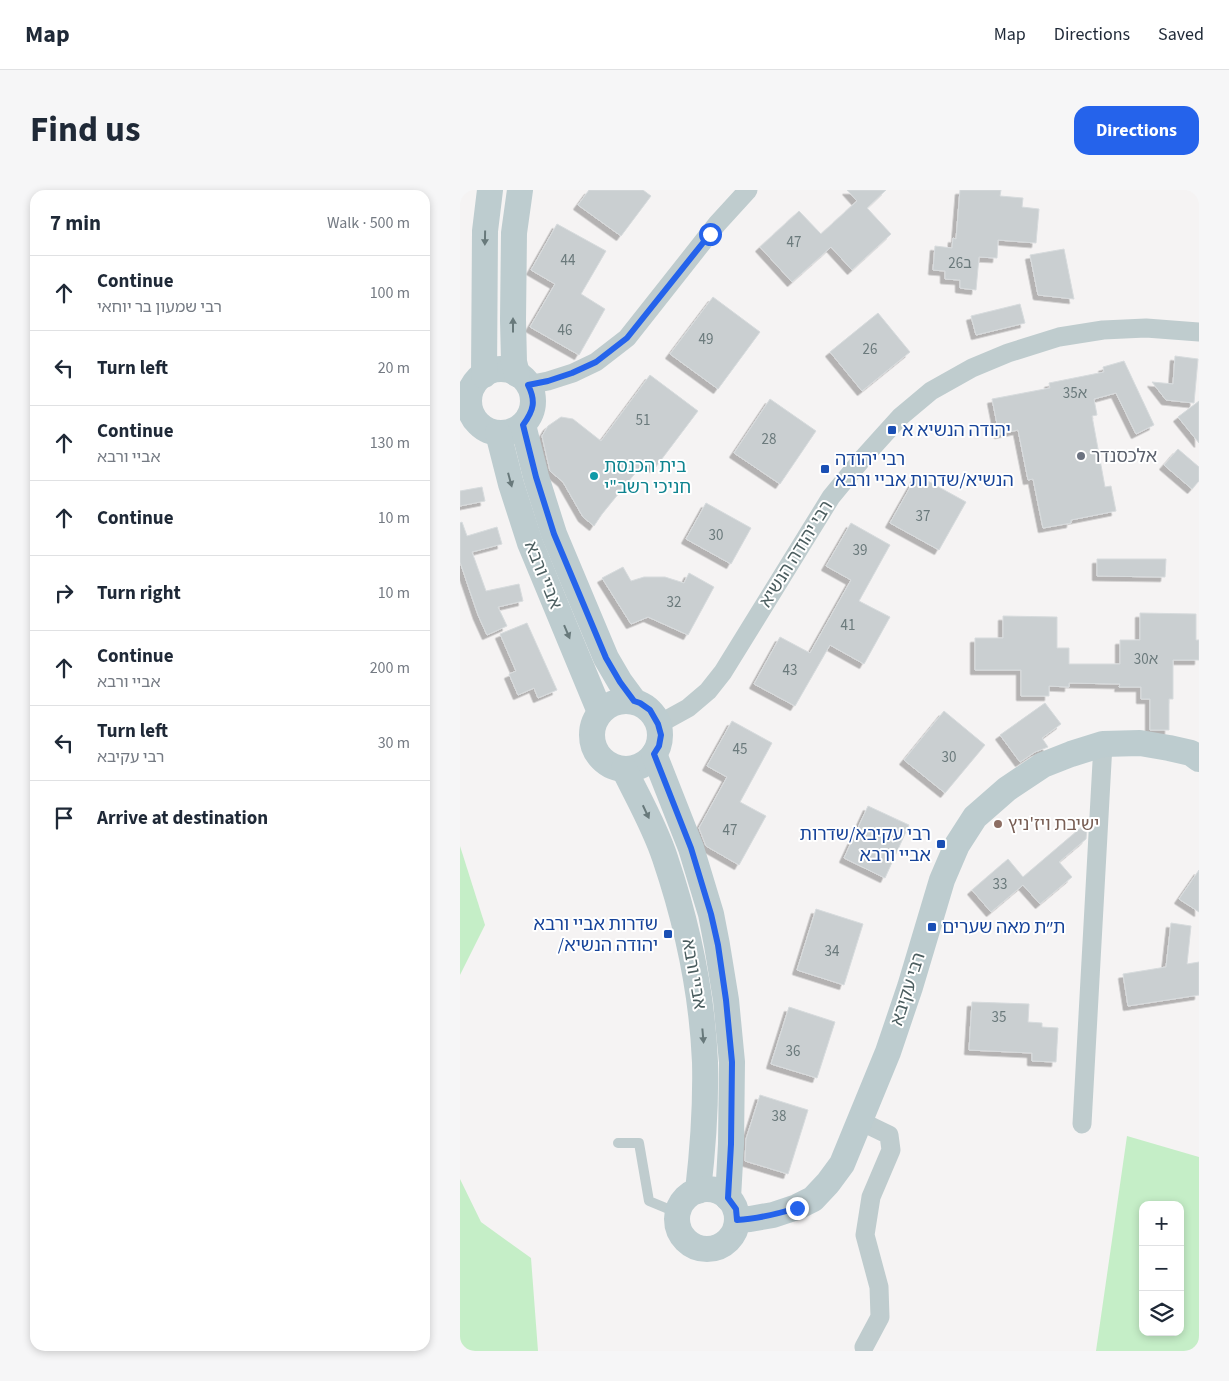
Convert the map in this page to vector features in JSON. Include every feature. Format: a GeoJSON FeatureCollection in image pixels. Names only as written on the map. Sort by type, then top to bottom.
{"type":"FeatureCollection","features":[{"type":"Feature","properties":{"kind":"street"},"geometry":{"type":"LineString","coordinates":[[484,374],[485,231],[490,190]]}},
{"type":"Feature","properties":{"kind":"street"},"geometry":{"type":"LineString","coordinates":[[520,190],[514,233],[514,362],[523,379],[533,394],[534,406],[530,416],[518,429],[507,433],[498,433],[487,430],[476,422],[471,412],[469,405],[471,390],[479,378],[488,372],[499,369],[512,371],[523,379],[548,381],[596,362],[627,338],[717,224],[748,190]]}},
{"type":"Feature","properties":{"kind":"street","name":"רבי יהודה הנשיא"},"geometry":{"type":"LineString","coordinates":[[658,724],[688,708],[708,691],[728,664],[831,497],[900,417],[931,391],[972,368],[1008,353],[1058,337],[1103,330],[1146,328],[1199,332]]}},
{"type":"Feature","properties":{"kind":"street","name":"אביי ורבא"},"geometry":{"type":"LineString","coordinates":[[523,425],[536,477],[554,534],[606,658],[634,701]]}},
{"type":"Feature","properties":{"kind":"street","name":"אביי ורבא"},"geometry":{"type":"LineString","coordinates":[[498,433],[511,484],[530,543],[600,712]]}},
{"type":"Feature","properties":{"kind":"street"},"geometry":{"type":"LineString","coordinates":[[623,700],[640,703],[650,710],[658,724],[661,735],[659,746],[643,765],[628,769],[616,768],[603,761],[593,746],[591,730],[593,723],[600,712],[612,703],[623,700]]}},
{"type":"Feature","properties":{"kind":"street","name":"רבי עקיבא"},"geometry":{"type":"LineString","coordinates":[[732,1209],[750,1219],[797,1208],[813,1199],[842,1164],[888,1052],[910,987],[942,880],[957,845],[975,817],[1007,790],[1043,765],[1104,744],[1140,743],[1159,746],[1191,753],[1199,759]]}},
{"type":"Feature","properties":{"kind":"street"},"geometry":{"type":"LineString","coordinates":[[1082,1124],[1104,744]]}},
{"type":"Feature","properties":{"kind":"street","name":"אביי ורבא"},"geometry":{"type":"LineString","coordinates":[[654,754],[691,848],[718,945],[732,1062],[732,1209]]}},
{"type":"Feature","properties":{"kind":"street","name":"אביי ורבא"},"geometry":{"type":"LineString","coordinates":[[624,769],[642,804],[665,857],[691,950],[705,1063],[704,1142],[698,1191]]}},
{"type":"Feature","properties":{"kind":"street"},"geometry":{"type":"LineString","coordinates":[[860,1121],[889,1135],[892,1150],[871,1197],[865,1235],[879,1287],[880,1316],[864,1347]]}},
{"type":"Feature","properties":{"kind":"street"},"geometry":{"type":"LineString","coordinates":[[709,1190],[722,1193],[732,1209],[737,1224],[734,1234],[724,1244],[714,1249],[698,1248],[689,1243],[678,1228],[678,1213],[682,1204],[688,1196],[698,1191],[709,1190]]}},
{"type":"Feature","properties":{"kind":"lane"},"geometry":{"type":"LineString","coordinates":[[618,1143],[639,1143],[648,1201],[678,1213]]}},
{"type":"Feature","properties":{"kind":"green space"},"geometry":{"type":"Polygon","coordinates":[[[460,846],[485,925],[460,975],[460,846]]]}},
{"type":"Feature","properties":{"kind":"green space"},"geometry":{"type":"Polygon","coordinates":[[[1127,1136],[1199,1157],[1199,1351],[1096,1351],[1127,1136]]]}},
{"type":"Feature","properties":{"kind":"green space"},"geometry":{"type":"Polygon","coordinates":[[[460,1179],[481,1222],[531,1258],[538,1351],[460,1351],[460,1179]]]}},
{"type":"Feature","properties":{"kind":"building"},"geometry":{"type":"Polygon","coordinates":[[[589,190],[643,190],[651,196],[621,236],[578,205],[589,190]]]}},
{"type":"Feature","properties":{"kind":"building"},"geometry":{"type":"Polygon","coordinates":[[[847,190],[886,190],[867,208],[891,234],[852,270],[831,247],[792,282],[760,247],[799,211],[821,234],[857,201],[847,190]]]}},
{"type":"Feature","properties":{"kind":"building"},"geometry":{"type":"Polygon","coordinates":[[[960,190],[1001,190],[1000,196],[1023,198],[1022,207],[1039,209],[1036,243],[998,240],[997,258],[979,257],[976,290],[960,288],[960,280],[945,279],[945,271],[933,270],[935,246],[952,248],[953,238],[956,239],[960,190]]]}},
{"type":"Feature","properties":{"kind":"building"},"geometry":{"type":"Polygon","coordinates":[[[557,224],[606,251],[581,294],[605,309],[579,355],[530,327],[555,284],[531,270],[557,224]]]}},
{"type":"Feature","properties":{"kind":"building"},"geometry":{"type":"Polygon","coordinates":[[[1064,249],[1074,299],[1038,295],[1030,255],[1064,249]]]}},
{"type":"Feature","properties":{"kind":"building"},"geometry":{"type":"Polygon","coordinates":[[[713,297],[760,332],[718,389],[670,354],[713,297]]]}},
{"type":"Feature","properties":{"kind":"building"},"geometry":{"type":"Polygon","coordinates":[[[1020,304],[1025,323],[976,335],[971,316],[1020,304]]]}},
{"type":"Feature","properties":{"kind":"building"},"geometry":{"type":"Polygon","coordinates":[[[878,313],[910,352],[862,391],[830,352],[878,313]]]}},
{"type":"Feature","properties":{"kind":"building"},"geometry":{"type":"Polygon","coordinates":[[[1175,356],[1198,359],[1194,403],[1166,400],[1152,382],[1173,384],[1175,356]]]}},
{"type":"Feature","properties":{"kind":"building"},"geometry":{"type":"Polygon","coordinates":[[[1124,361],[1154,425],[1136,434],[1116,393],[1094,399],[1097,415],[1092,416],[1105,487],[1111,486],[1116,511],[1043,528],[1033,479],[1028,480],[1018,430],[999,434],[992,399],[1050,388],[1049,383],[1104,372],[1103,367],[1124,361]]]}},
{"type":"Feature","properties":{"kind":"building"},"geometry":{"type":"Polygon","coordinates":[[[650,375],[698,411],[655,468],[645,461],[594,526],[583,517],[563,482],[550,471],[542,436],[548,426],[561,417],[573,419],[601,441],[650,375]]]}},
{"type":"Feature","properties":{"kind":"building"},"geometry":{"type":"Polygon","coordinates":[[[770,399],[816,431],[780,484],[734,453],[770,399]]]}},
{"type":"Feature","properties":{"kind":"building"},"geometry":{"type":"Polygon","coordinates":[[[1199,401],[1199,443],[1178,417],[1199,401]]]}},
{"type":"Feature","properties":{"kind":"building"},"geometry":{"type":"Polygon","coordinates":[[[1178,449],[1199,467],[1199,481],[1192,489],[1164,465],[1178,449]]]}},
{"type":"Feature","properties":{"kind":"building"},"geometry":{"type":"Polygon","coordinates":[[[917,475],[966,502],[939,550],[890,523],[917,475]]]}},
{"type":"Feature","properties":{"kind":"building"},"geometry":{"type":"Polygon","coordinates":[[[482,487],[485,501],[460,506],[460,491],[482,487]]]}},
{"type":"Feature","properties":{"kind":"building"},"geometry":{"type":"Polygon","coordinates":[[[706,503],[751,528],[731,564],[686,539],[706,503]]]}},
{"type":"Feature","properties":{"kind":"building"},"geometry":{"type":"Polygon","coordinates":[[[462,522],[467,536],[497,527],[502,544],[472,552],[486,591],[519,584],[523,601],[498,607],[507,626],[487,635],[478,615],[460,562],[460,523],[462,522]]]}},
{"type":"Feature","properties":{"kind":"building"},"geometry":{"type":"Polygon","coordinates":[[[851,523],[890,545],[859,601],[890,617],[864,664],[830,645],[795,706],[754,684],[780,637],[810,653],[851,580],[826,566],[851,523]]]}},
{"type":"Feature","properties":{"kind":"building"},"geometry":{"type":"Polygon","coordinates":[[[1097,559],[1166,559],[1165,577],[1097,576],[1097,559]]]}},
{"type":"Feature","properties":{"kind":"building"},"geometry":{"type":"Polygon","coordinates":[[[623,567],[631,581],[644,577],[665,577],[684,583],[689,573],[714,587],[688,635],[648,617],[631,624],[602,578],[623,567]]]}},
{"type":"Feature","properties":{"kind":"building"},"geometry":{"type":"Polygon","coordinates":[[[1140,613],[1196,614],[1196,640],[1199,640],[1199,660],[1173,660],[1173,699],[1169,699],[1169,730],[1150,730],[1150,699],[1141,699],[1141,687],[1119,687],[1120,684],[1069,683],[1069,687],[1049,686],[1049,696],[1021,696],[1021,670],[975,670],[975,638],[1003,638],[1003,616],[1057,617],[1057,648],[1069,648],[1069,664],[1120,664],[1120,640],[1140,640],[1140,613]]]}},
{"type":"Feature","properties":{"kind":"building"},"geometry":{"type":"Polygon","coordinates":[[[527,623],[557,690],[538,698],[534,688],[518,695],[509,674],[516,671],[500,634],[527,623]]]}},
{"type":"Feature","properties":{"kind":"building"},"geometry":{"type":"Polygon","coordinates":[[[1045,703],[1061,724],[1042,738],[1048,747],[1035,752],[1020,762],[1000,735],[1045,703]]]}},
{"type":"Feature","properties":{"kind":"building"},"geometry":{"type":"Polygon","coordinates":[[[944,711],[985,745],[945,793],[904,760],[944,711]]]}},
{"type":"Feature","properties":{"kind":"building"},"geometry":{"type":"Polygon","coordinates":[[[732,721],[772,743],[740,802],[766,816],[739,865],[706,846],[699,828],[727,777],[707,766],[732,721]]]}},
{"type":"Feature","properties":{"kind":"building"},"geometry":{"type":"Polygon","coordinates":[[[868,806],[909,825],[885,878],[844,858],[868,806]]]}},
{"type":"Feature","properties":{"kind":"building"},"geometry":{"type":"Polygon","coordinates":[[[1084,825],[1087,829],[1086,839],[1059,862],[1072,877],[1040,904],[1023,885],[991,912],[972,890],[1008,859],[1023,877],[1084,825]]]}},
{"type":"Feature","properties":{"kind":"building"},"geometry":{"type":"Polygon","coordinates":[[[1199,870],[1199,912],[1179,899],[1199,870]]]}},
{"type":"Feature","properties":{"kind":"building"},"geometry":{"type":"Polygon","coordinates":[[[816,909],[863,924],[844,985],[797,970],[816,909]]]}},
{"type":"Feature","properties":{"kind":"building"},"geometry":{"type":"Polygon","coordinates":[[[1171,923],[1191,926],[1187,964],[1199,962],[1199,995],[1128,1006],[1123,974],[1166,967],[1171,923]]]}},
{"type":"Feature","properties":{"kind":"building"},"geometry":{"type":"Polygon","coordinates":[[[972,1002],[1029,1004],[1028,1022],[1042,1023],[1042,1027],[1058,1028],[1056,1062],[1032,1061],[1032,1053],[969,1050],[972,1002]]]}},
{"type":"Feature","properties":{"kind":"building"},"geometry":{"type":"Polygon","coordinates":[[[789,1007],[835,1022],[817,1078],[771,1064],[789,1007]]]}},
{"type":"Feature","properties":{"kind":"building"},"geometry":{"type":"Polygon","coordinates":[[[760,1095],[808,1110],[788,1174],[745,1161],[746,1139],[760,1095]]]}},
{"type":"Feature","properties":{"kind":"place","name":"יהודה הנשיא א"},"geometry":{"type":"Point","coordinates":[892,430]}},
{"type":"Feature","properties":{"kind":"place","name":"אלכסנדר"},"geometry":{"type":"Point","coordinates":[1081,456]}},
{"type":"Feature","properties":{"kind":"place","name":"רבי יהודה הנשיא/שדרות אביי ורבא"},"geometry":{"type":"Point","coordinates":[825,469]}},
{"type":"Feature","properties":{"kind":"place","name":"בית הכנסת חניכי רשב\"י"},"geometry":{"type":"Point","coordinates":[594,476]}},
{"type":"Feature","properties":{"kind":"place","name":"ישיבת ויז'ניץ"},"geometry":{"type":"Point","coordinates":[998,824]}},
{"type":"Feature","properties":{"kind":"place","name":"רבי עקיבא/שדרות אביי ורבא"},"geometry":{"type":"Point","coordinates":[941,844]}},
{"type":"Feature","properties":{"kind":"place","name":"ת״ת מאה שערים"},"geometry":{"type":"Point","coordinates":[932,927]}},
{"type":"Feature","properties":{"kind":"place","name":"שדרות אביי ורבא /יהודה הנשיא"},"geometry":{"type":"Point","coordinates":[668,934]}},
{"type":"Feature","properties":{"kind":"route"},"geometry":{"type":"LineString","coordinates":[[710,234],[627,338],[596,362],[572,373],[528,385],[533,394],[534,406],[530,416],[523,425],[536,477],[554,534],[606,658],[634,701],[650,710],[658,724],[661,735],[659,746],[654,754],[691,848],[711,914],[718,945],[726,1000],[732,1062],[728,1198],[736,1209],[737,1220],[773,1215],[797,1208]]}}]}
